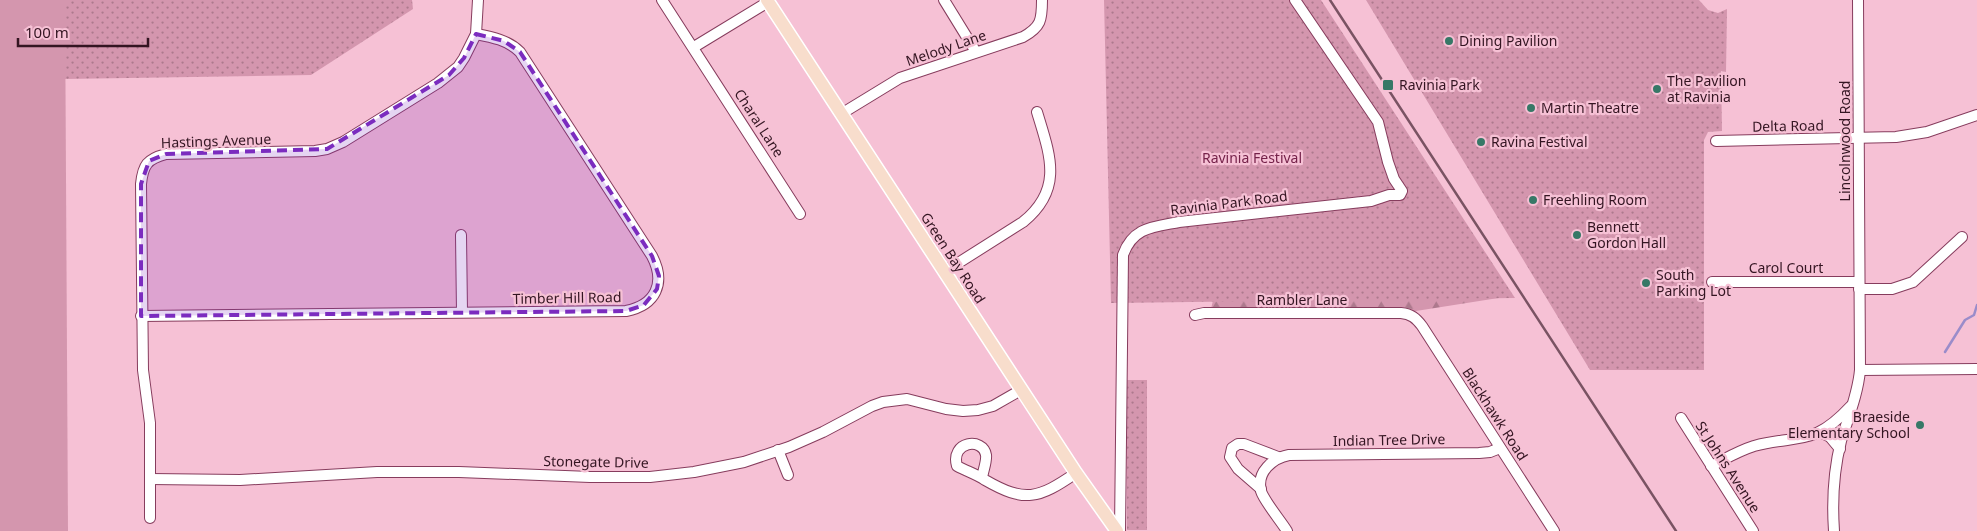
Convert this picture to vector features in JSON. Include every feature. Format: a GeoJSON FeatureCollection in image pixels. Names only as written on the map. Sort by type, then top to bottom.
{"type":"FeatureCollection","features":[{"type":"Feature","properties":{"kind":"main road","name":"Green Bay Road"},"geometry":{"type":"LineString","coordinates":[[767,1],[1076,473],[1118,531]]}},
{"type":"Feature","properties":{"kind":"street","name":"Hastings Avenue"},"geometry":{"type":"LineString","coordinates":[[150,518],[150,423],[143,370],[141,316],[142,172],[153,157],[166,154],[290,152],[326,149],[343,142],[450,75],[464,58],[476,34],[478,0]]}},
{"type":"Feature","properties":{"kind":"street","name":"Charal Lane"},"geometry":{"type":"LineString","coordinates":[[662,0],[800,214]]}},
{"type":"Feature","properties":{"kind":"street"},"geometry":{"type":"LineString","coordinates":[[944,0],[976,52]]}},
{"type":"Feature","properties":{"kind":"street","name":"Melody Lane"},"geometry":{"type":"LineString","coordinates":[[841,114],[900,78],[1023,37],[1035,30],[1040,20],[1042,0]]}},
{"type":"Feature","properties":{"kind":"street","name":"Ravinia Park Road"},"geometry":{"type":"LineString","coordinates":[[1118,531],[1123,255],[1134,235],[1153,227],[1179,222],[1371,201],[1389,195],[1400,195],[1402,191],[1394,178],[1388,162],[1378,122],[1295,0]]}},
{"type":"Feature","properties":{"kind":"street","name":"Lincolnwood Road"},"geometry":{"type":"LineString","coordinates":[[1834,531],[1835,491],[1840,449],[1860,370],[1858,0]]}},
{"type":"Feature","properties":{"kind":"street"},"geometry":{"type":"LineString","coordinates":[[694,48],[767,1]]}},
{"type":"Feature","properties":{"kind":"street","name":"Timber Hill Road"},"geometry":{"type":"LineString","coordinates":[[141,316],[626,311],[644,305],[657,289],[659,276],[652,256],[520,52],[513,45],[504,41],[476,34]]}},
{"type":"Feature","properties":{"kind":"street"},"geometry":{"type":"LineString","coordinates":[[944,272],[1023,222],[1032,215],[1043,200],[1049,187],[1052,166],[1037,112]]}},
{"type":"Feature","properties":{"kind":"street","name":"Delta Road"},"geometry":{"type":"LineString","coordinates":[[1716,141],[1896,137],[1927,132],[1977,115]]}},
{"type":"Feature","properties":{"kind":"street"},"geometry":{"type":"LineString","coordinates":[[461,235],[462,312]]}},
{"type":"Feature","properties":{"kind":"street","name":"Carol Court"},"geometry":{"type":"LineString","coordinates":[[1712,282],[1859,286],[1892,289],[1913,282],[1962,237]]}},
{"type":"Feature","properties":{"kind":"street","name":"Rambler Lane"},"geometry":{"type":"LineString","coordinates":[[1196,315],[1204,313],[1409,314]]}},
{"type":"Feature","properties":{"kind":"street","name":"Blackhawk Road"},"geometry":{"type":"LineString","coordinates":[[1409,314],[1422,326],[1554,531]]}},
{"type":"Feature","properties":{"kind":"street"},"geometry":{"type":"LineString","coordinates":[[1860,370],[1977,369]]}},
{"type":"Feature","properties":{"kind":"street","name":"Stonegate Drive"},"geometry":{"type":"LineString","coordinates":[[150,479],[240,480],[377,472],[650,477],[694,472],[744,462],[823,432],[883,402],[907,399],[946,409],[978,410],[993,406],[1022,390]]}},
{"type":"Feature","properties":{"kind":"street"},"geometry":{"type":"LineString","coordinates":[[1711,466],[1739,451],[1755,446],[1800,439],[1820,432],[1831,425],[1853,403]]}},
{"type":"Feature","properties":{"kind":"street","name":"St Johns Avenue"},"geometry":{"type":"LineString","coordinates":[[1681,418],[1753,531]]}},
{"type":"Feature","properties":{"kind":"street"},"geometry":{"type":"LineString","coordinates":[[1820,432],[1830,437],[1840,449]]}},
{"type":"Feature","properties":{"kind":"street","name":"Indian Tree Drive"},"geometry":{"type":"LineString","coordinates":[[1287,531],[1261,489],[1234,465],[1230,457],[1232,448],[1238,444],[1244,444],[1278,457],[1289,455],[1479,453],[1490,452],[1500,448]]}},
{"type":"Feature","properties":{"kind":"street"},"geometry":{"type":"LineString","coordinates":[[778,450],[788,475]]}},
{"type":"Feature","properties":{"kind":"street"},"geometry":{"type":"LineString","coordinates":[[1261,489],[1263,475],[1268,465],[1278,457]]}},
{"type":"Feature","properties":{"kind":"street"},"geometry":{"type":"LineString","coordinates":[[982,478],[1006,492],[1028,496],[1047,491],[1076,473]]}},
{"type":"Feature","properties":{"kind":"highlighted area"},"geometry":{"type":"Polygon","coordinates":[[[476,34],[504,41],[520,52],[652,256],[659,276],[657,289],[644,305],[626,311],[141,316],[141,184],[149,161],[166,154],[327,149],[449,75],[464,58],[476,34]]]}},
{"type":"Feature","properties":{"kind":"green space"},"geometry":{"type":"Polygon","coordinates":[[[0,0],[65,0],[68,531],[0,531],[0,0]]]}},
{"type":"Feature","properties":{"kind":"green space"},"geometry":{"type":"Polygon","coordinates":[[[65,0],[412,0],[413,9],[311,75],[65,79],[65,0]]]}},
{"type":"Feature","properties":{"kind":"green space","name":"Ravinia Festival"},"geometry":{"type":"Polygon","coordinates":[[[1104,0],[1321,0],[1515,298],[1111,303],[1104,0]]]}},
{"type":"Feature","properties":{"kind":"green space"},"geometry":{"type":"Polygon","coordinates":[[[1366,0],[1699,0],[1708,10],[1718,13],[1727,9],[1726,72],[1721,71],[1722,131],[1708,132],[1704,140],[1704,370],[1590,370],[1366,0]]]}},
{"type":"Feature","properties":{"kind":"green space"},"geometry":{"type":"Polygon","coordinates":[[[1214,296],[1511,296],[1416,311],[1211,309],[1214,296]]]}},
{"type":"Feature","properties":{"kind":"green space"},"geometry":{"type":"Polygon","coordinates":[[[1127,380],[1147,380],[1147,530],[1127,530],[1127,380]]]}},
{"type":"Feature","properties":{"kind":"waterway"},"geometry":{"type":"LineString","coordinates":[[1945,352],[1965,320],[1974,315],[1977,305]]}},
{"type":"Feature","properties":{"kind":"railway"},"geometry":{"type":"LineString","coordinates":[[1330,0],[1676,531]]}},
{"type":"Feature","properties":{"kind":"place","name":"Dining Pavilion"},"geometry":{"type":"Point","coordinates":[1449,41]}},
{"type":"Feature","properties":{"kind":"place","name":"Ravinia Park"},"geometry":{"type":"Point","coordinates":[1388,85]}},
{"type":"Feature","properties":{"kind":"place","name":"The Pavilion at Ravinia"},"geometry":{"type":"Point","coordinates":[1657,89]}},
{"type":"Feature","properties":{"kind":"place","name":"Martin Theatre"},"geometry":{"type":"Point","coordinates":[1531,108]}},
{"type":"Feature","properties":{"kind":"place","name":"Ravina Festival"},"geometry":{"type":"Point","coordinates":[1481,142]}},
{"type":"Feature","properties":{"kind":"place","name":"Freehling Room"},"geometry":{"type":"Point","coordinates":[1533,200]}},
{"type":"Feature","properties":{"kind":"place","name":"Bennett Gordon Hall"},"geometry":{"type":"Point","coordinates":[1577,235]}},
{"type":"Feature","properties":{"kind":"place","name":"South Parking Lot"},"geometry":{"type":"Point","coordinates":[1646,283]}},
{"type":"Feature","properties":{"kind":"place","name":"Braeside Elementary School"},"geometry":{"type":"Point","coordinates":[1920,425]}}]}
